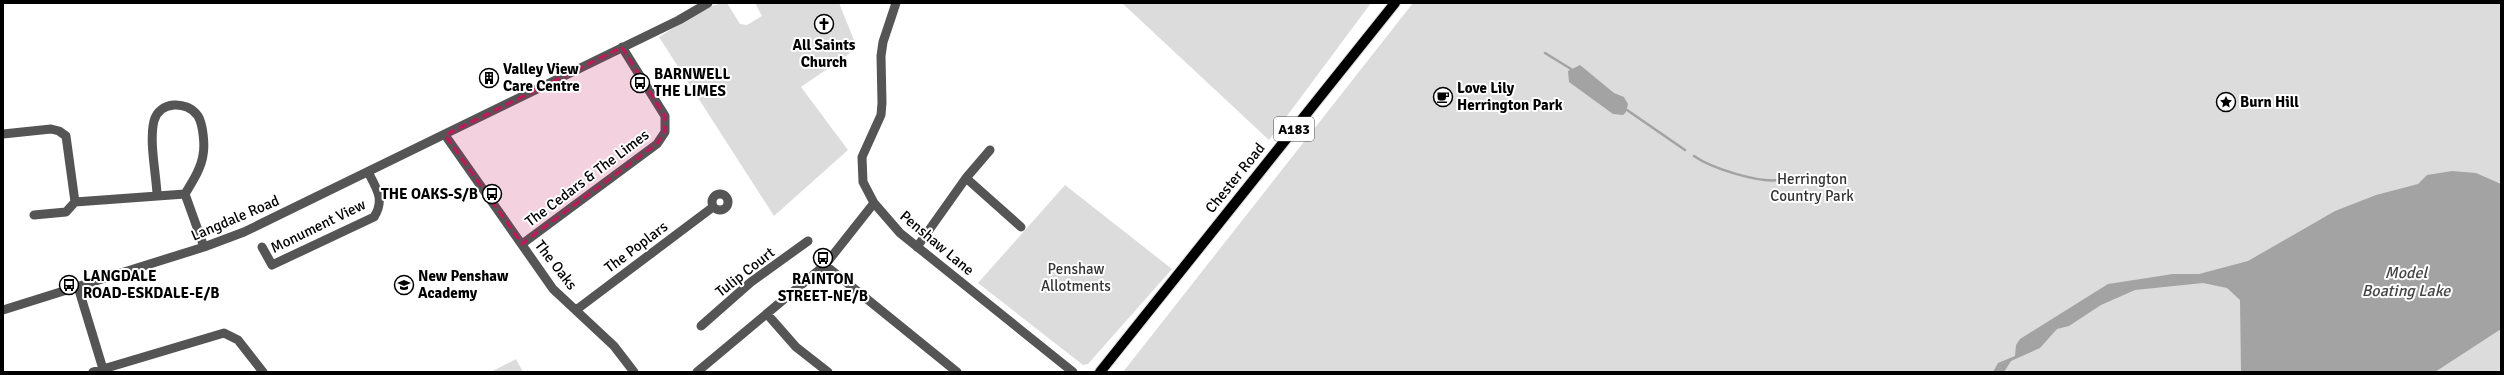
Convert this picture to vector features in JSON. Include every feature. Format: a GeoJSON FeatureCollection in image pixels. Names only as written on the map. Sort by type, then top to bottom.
{"type":"FeatureCollection","features":[{"type":"Feature","properties":{"kind":"main road","name":"Chester Road"},"geometry":{"type":"LineString","coordinates":[[1100,372],[1395,3]]}},
{"type":"Feature","properties":{"kind":"street","name":"Langdale Road"},"geometry":{"type":"LineString","coordinates":[[3,310],[204,247],[244,232],[622,48],[708,3]]}},
{"type":"Feature","properties":{"kind":"street","name":"Penshaw Lane"},"geometry":{"type":"LineString","coordinates":[[896,3],[888,23],[881,56],[883,93],[881,115],[862,157],[861,168],[863,182],[874,203],[900,233],[1073,372]]}},
{"type":"Feature","properties":{"kind":"street","name":"The Cedars & The Limes"},"geometry":{"type":"LineString","coordinates":[[522,244],[658,144],[665,132],[665,116],[622,48]]}},
{"type":"Feature","properties":{"kind":"street"},"geometry":{"type":"LineString","coordinates":[[158,194],[152,130],[154,119],[160,110],[178,104],[190,109],[200,121],[204,154],[199,170],[185,194],[204,247]]}},
{"type":"Feature","properties":{"kind":"street"},"geometry":{"type":"LineString","coordinates":[[3,134],[51,129],[59,131],[66,136],[69,146],[75,202]]}},
{"type":"Feature","properties":{"kind":"street","name":"The Oaks"},"geometry":{"type":"LineString","coordinates":[[445,135],[553,289],[614,346],[634,372]]}},
{"type":"Feature","properties":{"kind":"street"},"geometry":{"type":"LineString","coordinates":[[917,247],[966,178],[990,150]]}},
{"type":"Feature","properties":{"kind":"street","name":"Monument View"},"geometry":{"type":"LineString","coordinates":[[262,247],[272,265],[374,217],[380,207],[380,194],[368,172]]}},
{"type":"Feature","properties":{"kind":"street"},"geometry":{"type":"LineString","coordinates":[[966,178],[1021,227]]}},
{"type":"Feature","properties":{"kind":"street"},"geometry":{"type":"LineString","coordinates":[[34,215],[66,212],[75,202],[158,194],[185,194]]}},
{"type":"Feature","properties":{"kind":"street"},"geometry":{"type":"LineString","coordinates":[[697,372],[825,265],[874,203]]}},
{"type":"Feature","properties":{"kind":"street","name":"The Poplars"},"geometry":{"type":"LineString","coordinates":[[576,310],[713,207]]}},
{"type":"Feature","properties":{"kind":"street","name":"Tulip Court"},"geometry":{"type":"LineString","coordinates":[[700,326],[751,282],[808,242]]}},
{"type":"Feature","properties":{"kind":"street"},"geometry":{"type":"LineString","coordinates":[[825,265],[957,372]]}},
{"type":"Feature","properties":{"kind":"street"},"geometry":{"type":"LineString","coordinates":[[78,287],[103,369]]}},
{"type":"Feature","properties":{"kind":"street"},"geometry":{"type":"LineString","coordinates":[[767,314],[796,347],[828,372]]}},
{"type":"Feature","properties":{"kind":"street"},"geometry":{"type":"LineString","coordinates":[[93,372],[224,333],[238,340],[263,372]]}},
{"type":"Feature","properties":{"kind":"highlighted area"},"geometry":{"type":"Polygon","coordinates":[[[622,47],[665,116],[665,132],[657,144],[522,244],[445,135],[622,47]]]}},
{"type":"Feature","properties":{"kind":"green space"},"geometry":{"type":"Polygon","coordinates":[[[727,3],[740,24],[747,25],[762,16],[755,3],[839,3],[854,40],[849,54],[801,87],[848,150],[774,216],[659,37],[707,7],[727,3]]]}},
{"type":"Feature","properties":{"kind":"green space"},"geometry":{"type":"Polygon","coordinates":[[[1122,3],[1371,3],[1269,140],[1122,3]]]}},
{"type":"Feature","properties":{"kind":"green space","name":"Herrington Country Park"},"geometry":{"type":"Polygon","coordinates":[[[1413,3],[2501,3],[2501,372],[1123,372],[1413,3]]]}},
{"type":"Feature","properties":{"kind":"green space","name":"Penshaw Allotments"},"geometry":{"type":"Polygon","coordinates":[[[1065,185],[1172,269],[1088,364],[1083,365],[978,283],[1065,185]]]}},
{"type":"Feature","properties":{"kind":"green space"},"geometry":{"type":"Polygon","coordinates":[[[516,359],[523,372],[491,372],[516,359]]]}},
{"type":"Feature","properties":{"kind":"water"},"geometry":{"type":"Polygon","coordinates":[[[1580,65],[1614,93],[1624,97],[1628,104],[1626,112],[1623,115],[1613,114],[1569,82],[1568,71],[1580,65]]]}},
{"type":"Feature","properties":{"kind":"water","name":"Model Boating Lake"},"geometry":{"type":"Polygon","coordinates":[[[2452,171],[2476,173],[2501,184],[2501,329],[2435,372],[2241,372],[2240,300],[2227,288],[2203,283],[2135,290],[2101,305],[2069,326],[2057,329],[2040,348],[2011,361],[2004,372],[1993,372],[1998,363],[2015,356],[2016,345],[2020,339],[2108,284],[2173,274],[2199,274],[2248,261],[2335,211],[2376,195],[2418,184],[2427,175],[2452,171]]]}},
{"type":"Feature","properties":{"kind":"waterway"},"geometry":{"type":"LineString","coordinates":[[1545,53],[1571,69]]}},
{"type":"Feature","properties":{"kind":"waterway"},"geometry":{"type":"LineString","coordinates":[[1627,110],[1685,150]]}},
{"type":"Feature","properties":{"kind":"waterway"},"geometry":{"type":"LineString","coordinates":[[1694,156],[1723,170],[1747,177],[1779,180],[1794,176]]}},
{"type":"Feature","properties":{"kind":"place","name":"All Saints Church"},"geometry":{"type":"Point","coordinates":[824,24]}},
{"type":"Feature","properties":{"kind":"place","name":"Valley View Care Centre"},"geometry":{"type":"Point","coordinates":[489,78]}},
{"type":"Feature","properties":{"kind":"place","name":"BARNWELL THE LIMES"},"geometry":{"type":"Point","coordinates":[640,83]}},
{"type":"Feature","properties":{"kind":"place","name":"Love Lily Herrington Park"},"geometry":{"type":"Point","coordinates":[1443,97]}},
{"type":"Feature","properties":{"kind":"place","name":"Burn Hill"},"geometry":{"type":"Point","coordinates":[2226,102]}},
{"type":"Feature","properties":{"kind":"place","name":"THE OAKS-S/B"},"geometry":{"type":"Point","coordinates":[492,194]}},
{"type":"Feature","properties":{"kind":"place","name":"RAINTON STREET-NE/B"},"geometry":{"type":"Point","coordinates":[823,258]}},
{"type":"Feature","properties":{"kind":"place","name":"LANGDALE ROAD-ESKDALE-E/B"},"geometry":{"type":"Point","coordinates":[69,285]}},
{"type":"Feature","properties":{"kind":"place","name":"New Penshaw Academy"},"geometry":{"type":"Point","coordinates":[404,285]}}]}
